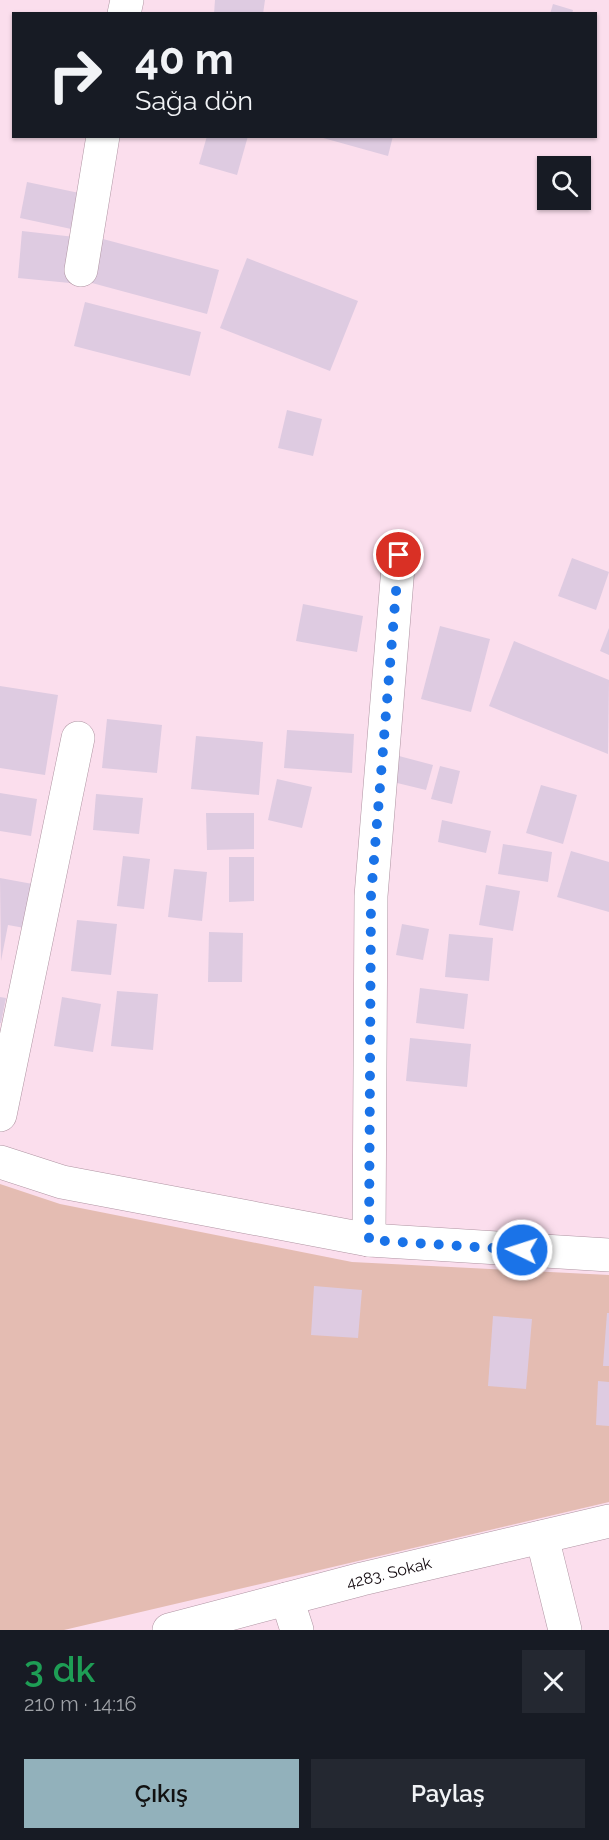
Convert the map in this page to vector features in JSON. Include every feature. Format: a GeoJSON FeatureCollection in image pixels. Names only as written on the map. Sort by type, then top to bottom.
{"type":"FeatureCollection","features":[{"type":"Feature","properties":{"kind":"street"},"geometry":{"type":"LineString","coordinates":[[81,270],[104,138]]}},
{"type":"Feature","properties":{"kind":"street"},"geometry":{"type":"LineString","coordinates":[[369,1240],[371,896],[399,555]]}},
{"type":"Feature","properties":{"kind":"street"},"geometry":{"type":"LineString","coordinates":[[0,1115],[78,738]]}},
{"type":"Feature","properties":{"kind":"street"},"geometry":{"type":"LineString","coordinates":[[0,1162],[62,1182],[369,1240],[609,1255]]}},
{"type":"Feature","properties":{"kind":"street","name":"4283. Sokak"},"geometry":{"type":"LineString","coordinates":[[170,1630],[287,1599],[609,1521]]}},
{"type":"Feature","properties":{"kind":"street"},"geometry":{"type":"LineString","coordinates":[[542,1537],[565,1630]]}},
{"type":"Feature","properties":{"kind":"street"},"geometry":{"type":"LineString","coordinates":[[287,1599],[297,1630]]}},
{"type":"Feature","properties":{"kind":"shaded area"},"geometry":{"type":"Polygon","coordinates":[[[0,1184],[60,1204],[352,1262],[609,1275],[609,1502],[64,1630],[0,1630],[0,1184]]]}},
{"type":"Feature","properties":{"kind":"building"},"geometry":{"type":"Polygon","coordinates":[[[215,0],[265,0],[263,12],[214,12],[215,0]]]}},
{"type":"Feature","properties":{"kind":"building"},"geometry":{"type":"Polygon","coordinates":[[[553,4],[573,10],[572,12],[551,12],[553,4]]]}},
{"type":"Feature","properties":{"kind":"building"},"geometry":{"type":"Polygon","coordinates":[[[206,138],[247,138],[237,175],[199,164],[206,138]]]}},
{"type":"Feature","properties":{"kind":"building"},"geometry":{"type":"Polygon","coordinates":[[[323,138],[392,138],[388,156],[323,138]]]}},
{"type":"Feature","properties":{"kind":"building"},"geometry":{"type":"Polygon","coordinates":[[[27,182],[84,194],[76,230],[20,218],[27,182]]]}},
{"type":"Feature","properties":{"kind":"building"},"geometry":{"type":"Polygon","coordinates":[[[22,231],[75,237],[70,283],[18,278],[22,231]]]}},
{"type":"Feature","properties":{"kind":"building"},"geometry":{"type":"Polygon","coordinates":[[[103,239],[219,270],[207,314],[92,283],[103,239]]]}},
{"type":"Feature","properties":{"kind":"building"},"geometry":{"type":"Polygon","coordinates":[[[247,258],[358,301],[330,371],[220,328],[247,258]]]}},
{"type":"Feature","properties":{"kind":"building"},"geometry":{"type":"Polygon","coordinates":[[[85,302],[201,332],[190,376],[74,346],[85,302]]]}},
{"type":"Feature","properties":{"kind":"building"},"geometry":{"type":"Polygon","coordinates":[[[287,410],[322,419],[313,456],[278,448],[287,410]]]}},
{"type":"Feature","properties":{"kind":"building"},"geometry":{"type":"Polygon","coordinates":[[[572,558],[609,572],[596,610],[558,596],[572,558]]]}},
{"type":"Feature","properties":{"kind":"building"},"geometry":{"type":"Polygon","coordinates":[[[303,604],[363,616],[357,652],[296,641],[303,604]]]}},
{"type":"Feature","properties":{"kind":"building"},"geometry":{"type":"Polygon","coordinates":[[[440,626],[490,639],[471,712],[421,699],[440,626]]]}},
{"type":"Feature","properties":{"kind":"building"},"geometry":{"type":"Polygon","coordinates":[[[609,628],[609,655],[600,651],[609,628]]]}},
{"type":"Feature","properties":{"kind":"building"},"geometry":{"type":"Polygon","coordinates":[[[514,641],[609,680],[608,754],[489,706],[514,641]]]}},
{"type":"Feature","properties":{"kind":"building"},"geometry":{"type":"Polygon","coordinates":[[[0,686],[58,695],[45,775],[0,768],[0,686]]]}},
{"type":"Feature","properties":{"kind":"building"},"geometry":{"type":"Polygon","coordinates":[[[107,719],[162,725],[157,773],[102,768],[107,719]]]}},
{"type":"Feature","properties":{"kind":"building"},"geometry":{"type":"Polygon","coordinates":[[[287,730],[354,734],[352,773],[284,768],[287,730]]]}},
{"type":"Feature","properties":{"kind":"building"},"geometry":{"type":"Polygon","coordinates":[[[196,736],[263,742],[259,795],[191,789],[196,736]]]}},
{"type":"Feature","properties":{"kind":"building"},"geometry":{"type":"Polygon","coordinates":[[[399,756],[433,765],[426,790],[393,782],[399,756]]]}},
{"type":"Feature","properties":{"kind":"building"},"geometry":{"type":"Polygon","coordinates":[[[440,766],[460,771],[452,804],[431,799],[440,766]]]}},
{"type":"Feature","properties":{"kind":"building"},"geometry":{"type":"Polygon","coordinates":[[[277,779],[312,787],[302,828],[268,820],[277,779]]]}},
{"type":"Feature","properties":{"kind":"building"},"geometry":{"type":"Polygon","coordinates":[[[541,785],[577,795],[563,844],[526,833],[541,785]]]}},
{"type":"Feature","properties":{"kind":"building"},"geometry":{"type":"Polygon","coordinates":[[[0,793],[37,799],[31,836],[0,831],[0,793]]]}},
{"type":"Feature","properties":{"kind":"building"},"geometry":{"type":"Polygon","coordinates":[[[96,794],[143,798],[139,834],[93,830],[96,794]]]}},
{"type":"Feature","properties":{"kind":"building"},"geometry":{"type":"Polygon","coordinates":[[[206,813],[254,813],[254,849],[207,850],[206,813]]]}},
{"type":"Feature","properties":{"kind":"building"},"geometry":{"type":"Polygon","coordinates":[[[442,820],[491,831],[486,853],[438,842],[442,820]]]}},
{"type":"Feature","properties":{"kind":"building"},"geometry":{"type":"Polygon","coordinates":[[[503,844],[552,852],[548,882],[498,874],[503,844]]]}},
{"type":"Feature","properties":{"kind":"building"},"geometry":{"type":"Polygon","coordinates":[[[571,851],[609,862],[609,912],[557,897],[571,851]]]}},
{"type":"Feature","properties":{"kind":"building"},"geometry":{"type":"Polygon","coordinates":[[[123,856],[150,859],[144,909],[117,906],[123,856]]]}},
{"type":"Feature","properties":{"kind":"building"},"geometry":{"type":"Polygon","coordinates":[[[229,857],[254,857],[254,901],[229,902],[229,857]]]}},
{"type":"Feature","properties":{"kind":"building"},"geometry":{"type":"Polygon","coordinates":[[[174,869],[207,872],[202,921],[168,917],[174,869]]]}},
{"type":"Feature","properties":{"kind":"building"},"geometry":{"type":"Polygon","coordinates":[[[0,878],[38,885],[30,929],[8,925],[1,961],[0,878]]]}},
{"type":"Feature","properties":{"kind":"building"},"geometry":{"type":"Polygon","coordinates":[[[486,885],[520,891],[513,931],[479,925],[486,885]]]}},
{"type":"Feature","properties":{"kind":"building"},"geometry":{"type":"Polygon","coordinates":[[[77,920],[117,924],[111,975],[71,971],[77,920]]]}},
{"type":"Feature","properties":{"kind":"building"},"geometry":{"type":"Polygon","coordinates":[[[402,924],[429,929],[423,960],[396,955],[402,924]]]}},
{"type":"Feature","properties":{"kind":"building"},"geometry":{"type":"Polygon","coordinates":[[[209,932],[243,933],[242,982],[208,982],[209,932]]]}},
{"type":"Feature","properties":{"kind":"building"},"geometry":{"type":"Polygon","coordinates":[[[449,934],[493,938],[489,981],[445,977],[449,934]]]}},
{"type":"Feature","properties":{"kind":"building"},"geometry":{"type":"Polygon","coordinates":[[[420,988],[468,994],[464,1029],[416,1023],[420,988]]]}},
{"type":"Feature","properties":{"kind":"building"},"geometry":{"type":"Polygon","coordinates":[[[117,991],[158,994],[153,1050],[111,1046],[117,991]]]}},
{"type":"Feature","properties":{"kind":"building"},"geometry":{"type":"Polygon","coordinates":[[[0,997],[6,998],[1,1023],[0,1023],[0,997]]]}},
{"type":"Feature","properties":{"kind":"building"},"geometry":{"type":"Polygon","coordinates":[[[62,997],[101,1004],[93,1052],[54,1046],[62,997]]]}},
{"type":"Feature","properties":{"kind":"building"},"geometry":{"type":"Polygon","coordinates":[[[410,1038],[471,1044],[467,1087],[406,1081],[410,1038]]]}},
{"type":"Feature","properties":{"kind":"building"},"geometry":{"type":"Polygon","coordinates":[[[314,1286],[362,1290],[358,1338],[311,1335],[314,1286]]]}},
{"type":"Feature","properties":{"kind":"building"},"geometry":{"type":"Polygon","coordinates":[[[607,1313],[609,1313],[609,1366],[603,1366],[607,1313]]]}},
{"type":"Feature","properties":{"kind":"building"},"geometry":{"type":"Polygon","coordinates":[[[493,1316],[532,1319],[526,1389],[488,1386],[493,1316]]]}},
{"type":"Feature","properties":{"kind":"building"},"geometry":{"type":"Polygon","coordinates":[[[598,1381],[609,1382],[609,1426],[596,1425],[598,1381]]]}},
{"type":"Feature","properties":{"kind":"route"},"geometry":{"type":"LineString","coordinates":[[399,555],[371,896],[369,1240],[522,1250]]}}]}
